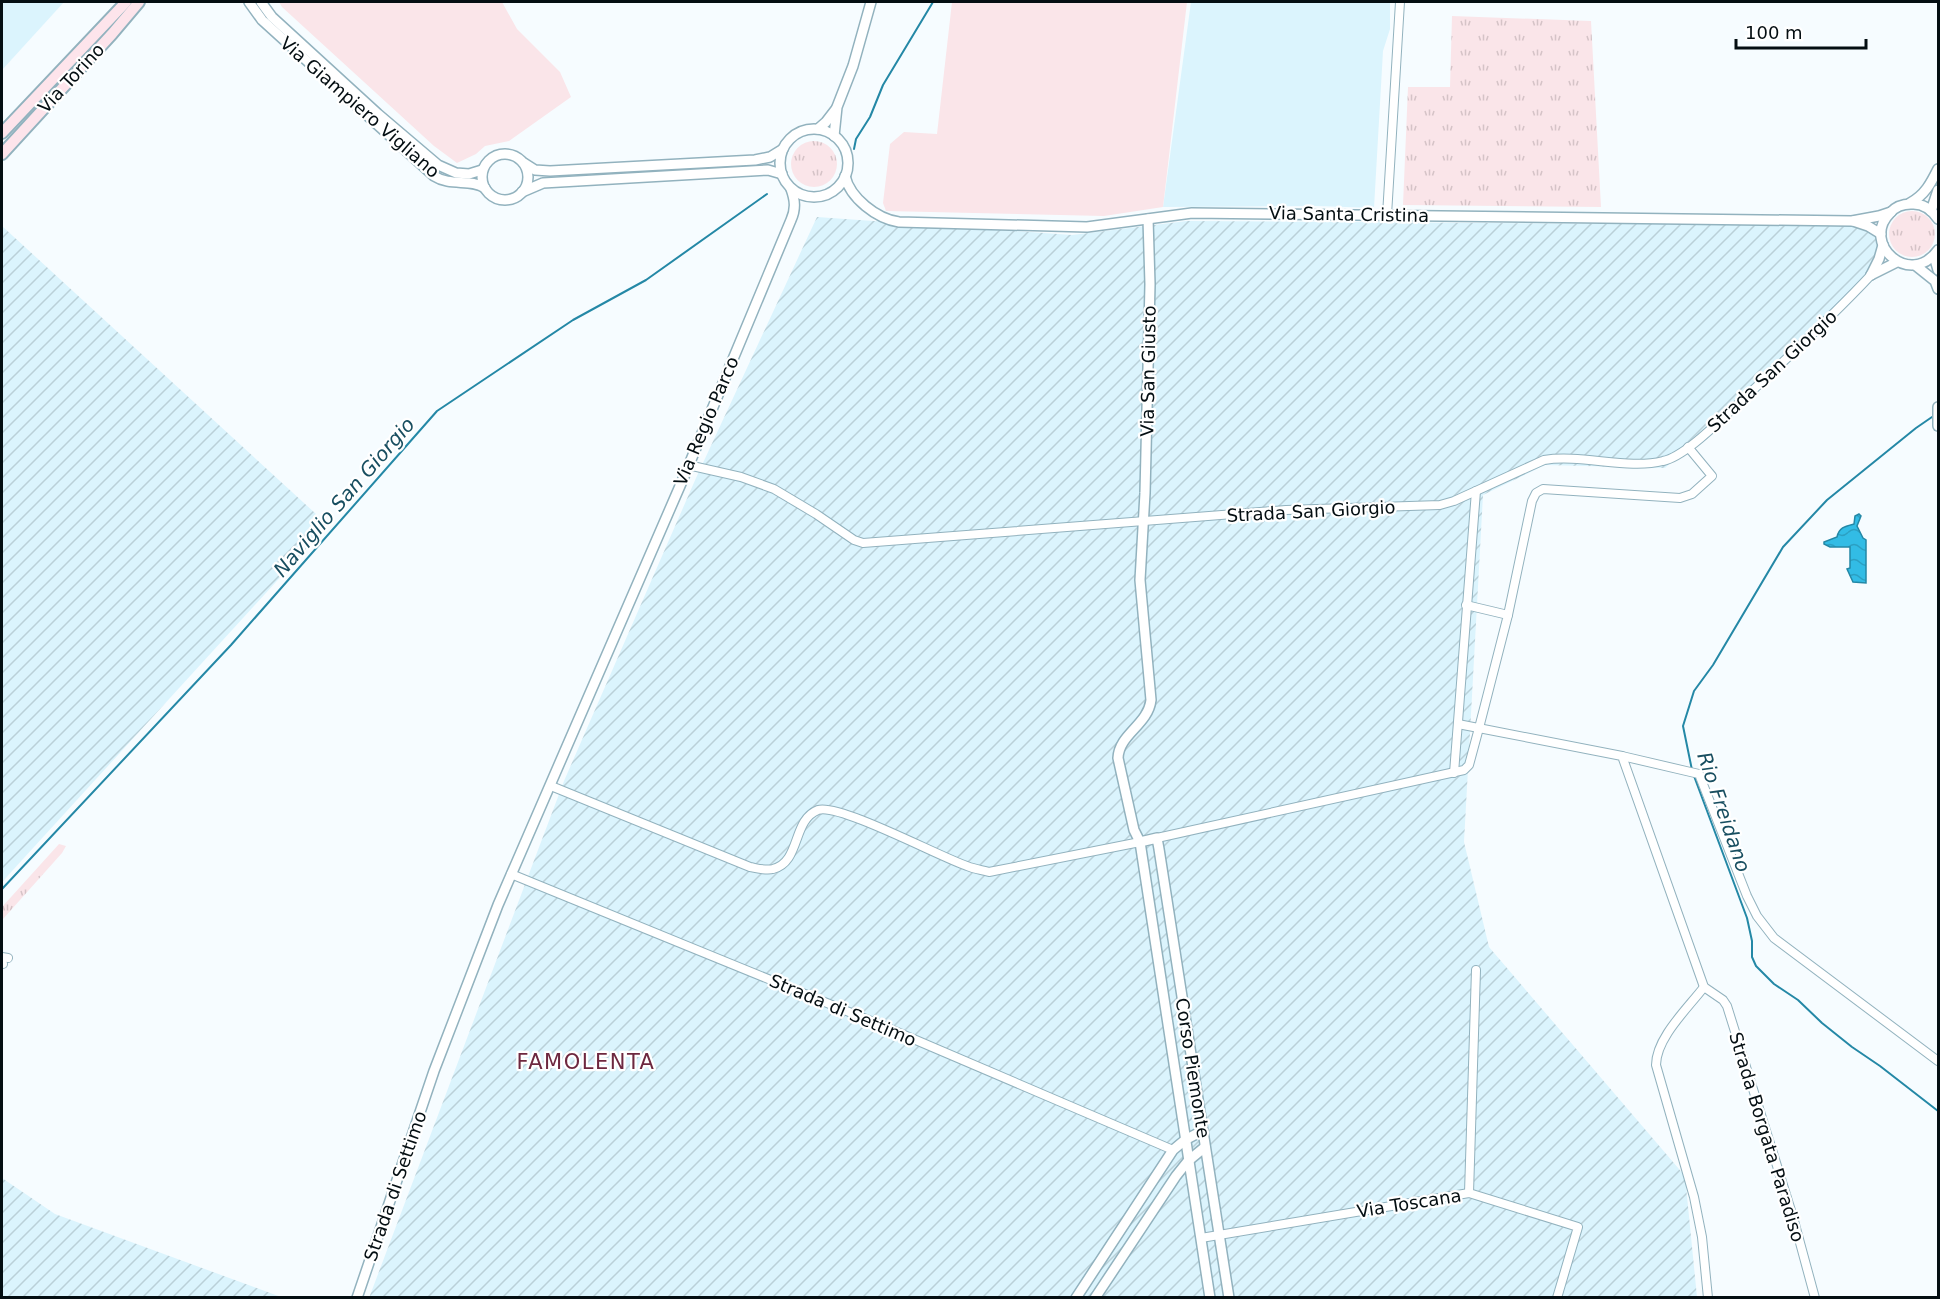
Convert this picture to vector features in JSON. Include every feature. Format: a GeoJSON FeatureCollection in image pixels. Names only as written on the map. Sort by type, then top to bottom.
{"type":"FeatureCollection","features":[{"type":"Feature","properties":{"kind":"main road","name":"Via Torino"},"geometry":{"type":"LineString","coordinates":[[2,133],[126,2]]}},
{"type":"Feature","properties":{"kind":"main road","name":"Via Torino"},"geometry":{"type":"LineString","coordinates":[[2,154],[139,2]]}},
{"type":"Feature","properties":{"kind":"street","name":"Via Giampiero Vigliano"},"geometry":{"type":"LineString","coordinates":[[249,2],[262,20],[434,176],[447,182],[473,183],[485,188]]}},
{"type":"Feature","properties":{"kind":"street","name":"Via Giampiero Vigliano"},"geometry":{"type":"LineString","coordinates":[[261,2],[273,17],[378,114],[438,165],[456,173],[469,174],[482,170]]}},
{"type":"Feature","properties":{"kind":"street"},"geometry":{"type":"LineString","coordinates":[[818,129],[837,107],[853,66],[871,2]]}},
{"type":"Feature","properties":{"kind":"street"},"geometry":{"type":"LineString","coordinates":[[1387,215],[1400,2]]}},
{"type":"Feature","properties":{"kind":"street"},"geometry":{"type":"LineString","coordinates":[[834,136],[837,107]]}},
{"type":"Feature","properties":{"kind":"street"},"geometry":{"type":"LineString","coordinates":[[828,194],[845,176],[848,165],[842,144],[834,136],[818,129],[797,133],[783,149],[780,160],[782,174],[791,189],[804,196],[812,197],[828,194],[855,196]]}},
{"type":"Feature","properties":{"kind":"street"},"geometry":{"type":"LineString","coordinates":[[782,174],[768,170],[543,183],[516,197],[500,200],[493,197],[485,188],[481,178],[485,164],[497,154],[512,154],[540,171],[744,161],[763,159],[783,149]]}},
{"type":"Feature","properties":{"kind":"street"},"geometry":{"type":"LineString","coordinates":[[522,192],[528,178],[524,163]]}},
{"type":"Feature","properties":{"kind":"street"},"geometry":{"type":"LineString","coordinates":[[1910,204],[1920,198],[1929,188],[1938,169]]}},
{"type":"Feature","properties":{"kind":"street","name":"Via Santa Cristina"},"geometry":{"type":"LineString","coordinates":[[845,176],[849,189],[855,196],[889,220],[1087,227],[1192,213],[1852,221],[1879,216],[1897,207],[1910,204]]}},
{"type":"Feature","properties":{"kind":"street","name":"Via Regio Parco"},"geometry":{"type":"LineString","coordinates":[[618,629],[794,213],[794,198],[791,189]]}},
{"type":"Feature","properties":{"kind":"street"},"geometry":{"type":"LineString","coordinates":[[1931,211],[1938,190]]}},
{"type":"Feature","properties":{"kind":"street","name":"Via Regio Parco"},"geometry":{"type":"LineString","coordinates":[[794,213],[812,197]]}},
{"type":"Feature","properties":{"kind":"street"},"geometry":{"type":"LineString","coordinates":[[1910,204],[1918,204],[1931,211],[1938,219]]}},
{"type":"Feature","properties":{"kind":"street"},"geometry":{"type":"LineString","coordinates":[[1891,212],[1884,222],[1881,234],[1883,245],[1891,257],[1897,262],[1915,265],[1922,264],[1936,253]]}},
{"type":"Feature","properties":{"kind":"street","name":"Via San Giusto"},"geometry":{"type":"LineString","coordinates":[[1140,842],[1134,830],[1118,759],[1119,748],[1146,716],[1151,704],[1140,580],[1150,284],[1148,219]]}},
{"type":"Feature","properties":{"kind":"street","name":"Via Santa Cristina"},"geometry":{"type":"LineString","coordinates":[[1852,221],[1868,226],[1881,234]]}},
{"type":"Feature","properties":{"kind":"street","name":"Strada San Giorgio"},"geometry":{"type":"LineString","coordinates":[[688,465],[741,477],[774,489],[854,540],[863,543],[1286,510],[1440,504],[1454,501],[1544,460],[1559,458],[1648,463],[1671,459],[1707,432],[1834,315],[1871,275],[1879,260],[1883,245]]}},
{"type":"Feature","properties":{"kind":"street"},"geometry":{"type":"LineString","coordinates":[[1936,253],[1938,270]]}},
{"type":"Feature","properties":{"kind":"street","name":"Strada San Giorgio"},"geometry":{"type":"LineString","coordinates":[[1871,275],[1897,262]]}},
{"type":"Feature","properties":{"kind":"street"},"geometry":{"type":"LineString","coordinates":[[1915,265],[1935,281],[1938,289]]}},
{"type":"Feature","properties":{"kind":"street"},"geometry":{"type":"LineString","coordinates":[[1938,407],[1938,426]]}},
{"type":"Feature","properties":{"kind":"street"},"geometry":{"type":"LineString","coordinates":[[551,786],[750,867],[772,869],[788,861],[806,818],[819,810],[830,809],[871,824],[966,866],[989,872],[1140,842],[1454,773],[1464,770],[1468,765],[1479,728],[1509,615],[1532,501],[1536,493],[1543,489],[1680,498],[1692,494],[1712,476],[1688,447]]}},
{"type":"Feature","properties":{"kind":"street"},"geometry":{"type":"LineString","coordinates":[[1454,773],[1476,491]]}},
{"type":"Feature","properties":{"kind":"street"},"geometry":{"type":"LineString","coordinates":[[1466,605],[1509,615]]}},
{"type":"Feature","properties":{"kind":"street","name":"Strada di Settimo"},"geometry":{"type":"LineString","coordinates":[[357,1298],[434,1071],[511,874],[618,629]]}},
{"type":"Feature","properties":{"kind":"street"},"geometry":{"type":"LineString","coordinates":[[1458,724],[1622,756],[1699,774],[1747,896],[1757,916],[1774,938],[1938,1061]]}},
{"type":"Feature","properties":{"kind":"street"},"geometry":{"type":"LineString","coordinates":[[1622,756],[1704,987],[1660,1044],[1656,1065],[1694,1197],[1702,1237],[1708,1298]]}},
{"type":"Feature","properties":{"kind":"street","name":"Corso Piemonte"},"geometry":{"type":"LineString","coordinates":[[1157,838],[1228,1298]]}},
{"type":"Feature","properties":{"kind":"street","name":"Corso Piemonte"},"geometry":{"type":"LineString","coordinates":[[1140,842],[1210,1298]]}},
{"type":"Feature","properties":{"kind":"street","name":"Strada di Settimo"},"geometry":{"type":"LineString","coordinates":[[511,874],[876,1023],[1173,1150]]}},
{"type":"Feature","properties":{"kind":"street"},"geometry":{"type":"LineString","coordinates":[[1154,936],[1172,933]]}},
{"type":"Feature","properties":{"kind":"street"},"geometry":{"type":"LineString","coordinates":[[1469,1193],[1476,970]]}},
{"type":"Feature","properties":{"kind":"street","name":"Strada Borgata Paradiso"},"geometry":{"type":"LineString","coordinates":[[1704,987],[1723,1000],[1727,1006],[1793,1217],[1815,1298]]}},
{"type":"Feature","properties":{"kind":"street"},"geometry":{"type":"LineString","coordinates":[[1076,1298],[1173,1150],[1202,1131]]}},
{"type":"Feature","properties":{"kind":"street"},"geometry":{"type":"LineString","coordinates":[[1095,1298],[1188,1161],[1205,1148]]}},
{"type":"Feature","properties":{"kind":"street","name":"Via Toscana"},"geometry":{"type":"LineString","coordinates":[[1201,1238],[1469,1193],[1578,1227],[1557,1298]]}},
{"type":"Feature","properties":{"kind":"street"},"geometry":{"type":"LineString","coordinates":[[1112,1242],[1127,1250]]}},
{"type":"Feature","properties":{"kind":"shaded area"},"geometry":{"type":"Polygon","coordinates":[[[2,2],[64,2],[2,70],[2,2]]]}},
{"type":"Feature","properties":{"kind":"shaded area"},"geometry":{"type":"Polygon","coordinates":[[[1191,2],[1390,2],[1390,29],[1383,51],[1374,208],[1163,207],[1191,2]]]}},
{"type":"Feature","properties":{"kind":"shaded area"},"geometry":{"type":"Polygon","coordinates":[[[817,217],[1072,235],[1187,221],[1812,225],[1866,227],[1875,236],[1879,247],[1876,260],[1868,272],[1834,308],[1665,468],[1545,465],[1483,495],[1464,842],[1489,947],[1685,1176],[1697,1297],[369,1298],[564,781],[696,478],[817,217]]]}},
{"type":"Feature","properties":{"kind":"shaded area"},"geometry":{"type":"Polygon","coordinates":[[[2,226],[328,525],[2,882],[2,226]]]}},
{"type":"Feature","properties":{"kind":"shaded area"},"geometry":{"type":"Polygon","coordinates":[[[2,1178],[55,1214],[281,1297],[2,1297],[2,1178]]]}},
{"type":"Feature","properties":{"kind":"green space"},"geometry":{"type":"Polygon","coordinates":[[[279,2],[502,2],[517,29],[560,72],[571,97],[509,141],[485,146],[476,154],[457,163],[434,146],[279,2]]]}},
{"type":"Feature","properties":{"kind":"green space"},"geometry":{"type":"Polygon","coordinates":[[[952,2],[1187,2],[1163,207],[1104,216],[886,211],[883,203],[890,144],[904,132],[937,134],[952,2]]]}},
{"type":"Feature","properties":{"kind":"green space"},"geometry":{"type":"Polygon","coordinates":[[[1452,16],[1591,21],[1601,207],[1403,205],[1408,87],[1450,87],[1452,16]]]}},
{"type":"Feature","properties":{"kind":"green space"},"geometry":{"type":"Polygon","coordinates":[[[814,141],[830,148],[837,164],[830,180],[814,187],[798,180],[791,164],[798,148],[814,141]]]}},
{"type":"Feature","properties":{"kind":"green space"},"geometry":{"type":"Polygon","coordinates":[[[1917,211],[1929,217],[1934,225],[1934,243],[1929,251],[1921,256],[1907,257],[1899,254],[1892,247],[1889,229],[1892,221],[1899,214],[1917,211]]]}},
{"type":"Feature","properties":{"kind":"green space"},"geometry":{"type":"Polygon","coordinates":[[[59,844],[66,846],[62,853],[3,919],[2,923],[2,907],[59,844]]]}},
{"type":"Feature","properties":{"kind":"water"},"geometry":{"type":"Polygon","coordinates":[[[1859,514],[1861,516],[1857,526],[1866,540],[1866,583],[1853,582],[1847,569],[1850,568],[1850,547],[1830,547],[1824,544],[1837,537],[1843,528],[1854,524],[1855,516],[1859,514]]]}},
{"type":"Feature","properties":{"kind":"waterway"},"geometry":{"type":"LineString","coordinates":[[854,149],[856,139],[870,117],[883,85],[933,2]]}},
{"type":"Feature","properties":{"kind":"waterway","name":"Naviglio San Giorgio"},"geometry":{"type":"LineString","coordinates":[[2,889],[231,645],[437,411],[573,320],[646,280],[767,194]]}},
{"type":"Feature","properties":{"kind":"waterway","name":"Rio Freidano"},"geometry":{"type":"LineString","coordinates":[[1692,770],[1683,726],[1694,691],[1713,665],[1783,547],[1827,500],[1932,417]]}},
{"type":"Feature","properties":{"kind":"waterway","name":"Rio Freidano"},"geometry":{"type":"LineString","coordinates":[[1694,776],[1747,918],[1752,941],[1752,957],[1756,966],[1774,984],[1798,1000],[1852,1047],[1938,1111]]}},
{"type":"Feature","properties":{"kind":"district","name":"FAMOLENTA"},"geometry":{"type":"Point","coordinates":[586,1062]}}]}
